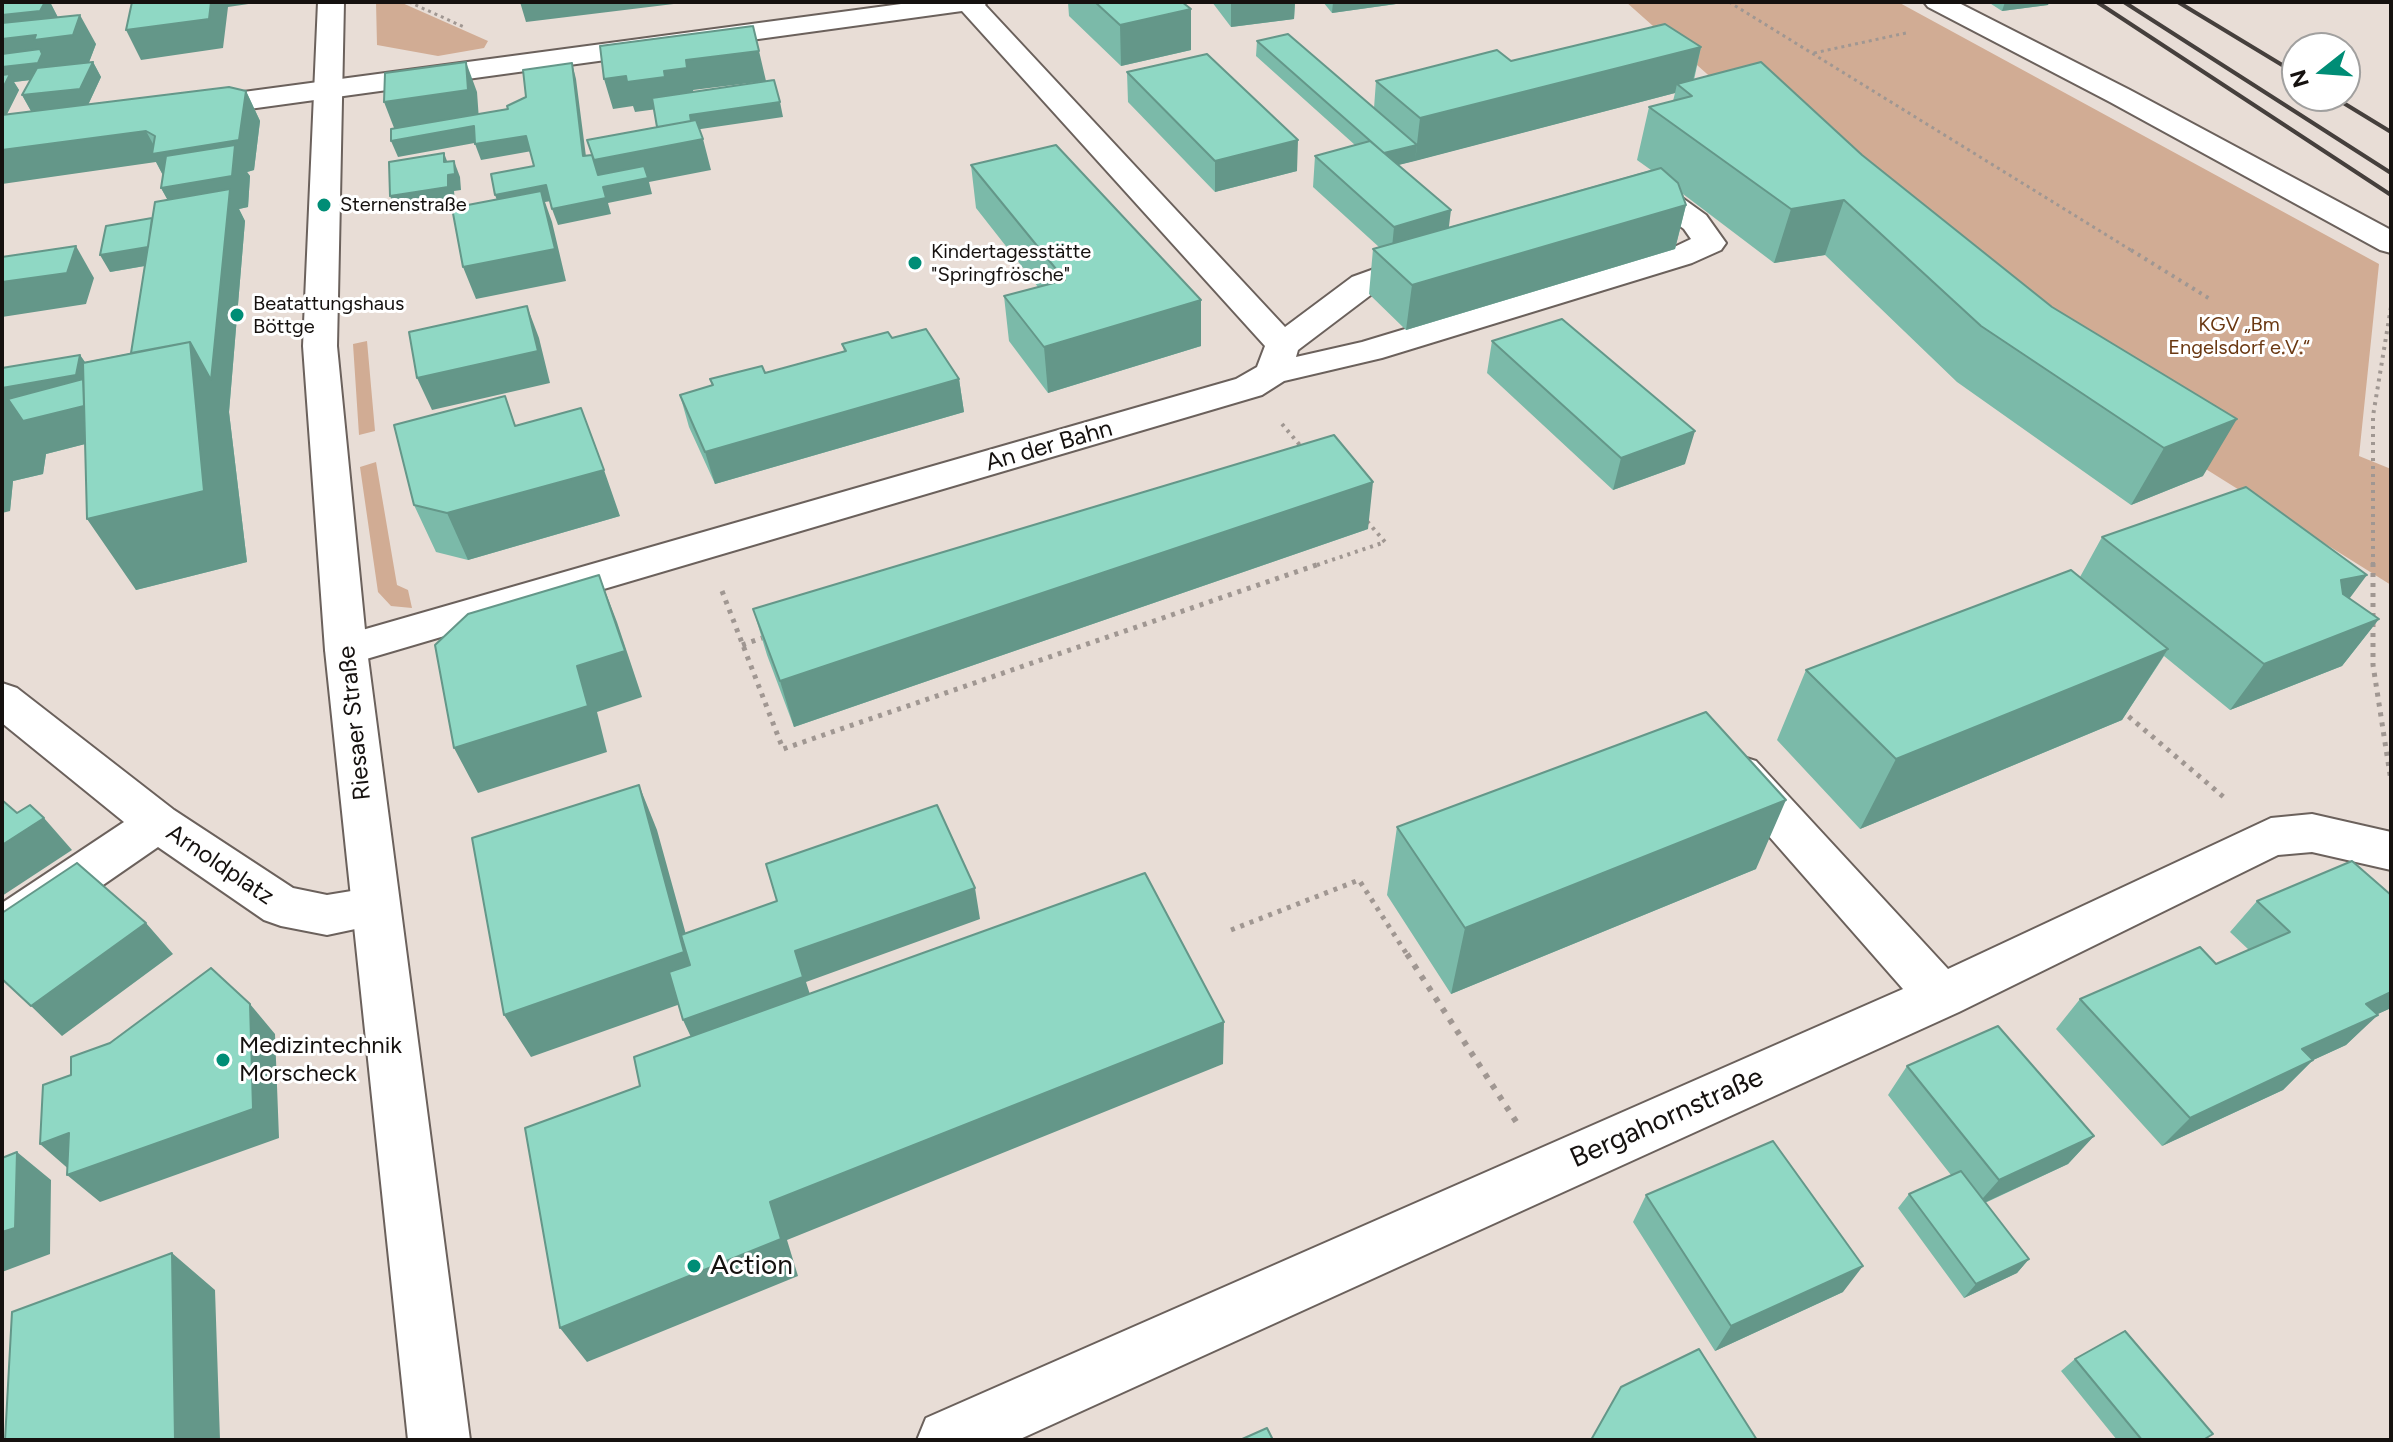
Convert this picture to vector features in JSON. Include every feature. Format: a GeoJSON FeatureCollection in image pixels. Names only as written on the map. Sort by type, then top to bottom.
{"type":"FeatureCollection","features":[{"type":"Feature","properties":{"kind":"street","name":"Riesaer Straße"},"geometry":{"type":"LineString","coordinates":[[331,2],[320,346],[346,650],[439,1440]]}},
{"type":"Feature","properties":{"kind":"street"},"geometry":{"type":"LineString","coordinates":[[160,112],[481,66],[971,2],[1268,368],[1364,284],[1454,252]]}},
{"type":"Feature","properties":{"kind":"street"},"geometry":{"type":"LineString","coordinates":[[1937,2],[2120,96],[2391,243]]}},
{"type":"Feature","properties":{"kind":"street","name":"An der Bahn"},"geometry":{"type":"LineString","coordinates":[[346,650],[705,546],[1268,368],[1370,351],[1681,256],[1710,243],[1695,222],[1663,199],[1638,190],[1609,194]]}},
{"type":"Feature","properties":{"kind":"street","name":"Arnoldplatz"},"geometry":{"type":"LineString","coordinates":[[2,699],[158,823],[281,906],[327,915],[376,907]]}},
{"type":"Feature","properties":{"kind":"street"},"geometry":{"type":"LineString","coordinates":[[1717,747],[1941,996]]}},
{"type":"Feature","properties":{"kind":"street","name":"Arnoldplatz"},"geometry":{"type":"LineString","coordinates":[[2,929],[158,823]]}},
{"type":"Feature","properties":{"kind":"street","name":"Bergahornstraße"},"geometry":{"type":"LineString","coordinates":[[948,1440],[1941,996],[2271,837],[2312,833],[2391,851]]}},
{"type":"Feature","properties":{"kind":"path"},"geometry":{"type":"LineString","coordinates":[[1729,2],[2210,299]]}},
{"type":"Feature","properties":{"kind":"path"},"geometry":{"type":"LineString","coordinates":[[1813,53],[1918,30]]}},
{"type":"Feature","properties":{"kind":"path"},"geometry":{"type":"LineString","coordinates":[[2391,307],[2373,416],[2373,665],[2391,781]]}},
{"type":"Feature","properties":{"kind":"path"},"geometry":{"type":"LineString","coordinates":[[1268,368],[1307,452]]}},
{"type":"Feature","properties":{"kind":"path"},"geometry":{"type":"LineString","coordinates":[[705,546],[783,749],[1385,542],[1365,519]]}},
{"type":"Feature","properties":{"kind":"path"},"geometry":{"type":"LineString","coordinates":[[742,645],[772,635]]}},
{"type":"Feature","properties":{"kind":"path"},"geometry":{"type":"LineString","coordinates":[[2117,707],[2271,837]]}},
{"type":"Feature","properties":{"kind":"path"},"geometry":{"type":"LineString","coordinates":[[1231,930],[1359,880],[1549,1171]]}},
{"type":"Feature","properties":{"kind":"green space"},"geometry":{"type":"Polygon","coordinates":[[[376,2],[400,2],[488,41],[484,48],[438,56],[377,45],[376,2]]]}},
{"type":"Feature","properties":{"kind":"green space","name":"KGV „Bm Engelsdorf e.V.“"},"geometry":{"type":"Polygon","coordinates":[[[1626,2],[1898,2],[2379,264],[2359,456],[2391,469],[2391,585],[2062,379],[1938,279],[1626,2]]]}},
{"type":"Feature","properties":{"kind":"green space"},"geometry":{"type":"Polygon","coordinates":[[[367,341],[375,431],[359,435],[353,344],[367,341]]]}},
{"type":"Feature","properties":{"kind":"green space"},"geometry":{"type":"Polygon","coordinates":[[[376,462],[397,585],[408,590],[412,608],[391,606],[378,592],[360,467],[376,462]]]}},
{"type":"Feature","properties":{"kind":"building"},"geometry":{"type":"Polygon","coordinates":[[[2,2],[45,2],[40,11],[2,15],[2,2]]]}},
{"type":"Feature","properties":{"kind":"building"},"geometry":{"type":"Polygon","coordinates":[[[132,2],[211,2],[209,19],[126,30],[132,2]]]}},
{"type":"Feature","properties":{"kind":"building"},"geometry":{"type":"Polygon","coordinates":[[[1095,2],[1182,2],[1191,9],[1120,25],[1095,2]]]}},
{"type":"Feature","properties":{"kind":"building"},"geometry":{"type":"Polygon","coordinates":[[[80,15],[73,35],[34,40],[36,35],[2,39],[2,23],[80,15]]]}},
{"type":"Feature","properties":{"kind":"building"},"geometry":{"type":"Polygon","coordinates":[[[1665,24],[1701,47],[1420,118],[1376,81],[1497,50],[1511,61],[1665,24]]]}},
{"type":"Feature","properties":{"kind":"building"},"geometry":{"type":"Polygon","coordinates":[[[753,26],[759,51],[686,60],[687,68],[664,71],[665,77],[627,82],[626,76],[604,79],[600,46],[753,26]]]}},
{"type":"Feature","properties":{"kind":"building"},"geometry":{"type":"Polygon","coordinates":[[[1288,34],[1417,145],[1384,153],[1257,41],[1288,34]]]}},
{"type":"Feature","properties":{"kind":"building"},"geometry":{"type":"Polygon","coordinates":[[[40,49],[42,54],[38,63],[2,67],[2,54],[40,49]]]}},
{"type":"Feature","properties":{"kind":"building"},"geometry":{"type":"Polygon","coordinates":[[[1207,54],[1298,140],[1215,161],[1127,72],[1207,54]]]}},
{"type":"Feature","properties":{"kind":"building"},"geometry":{"type":"Polygon","coordinates":[[[93,62],[80,89],[22,95],[37,68],[93,62]]]}},
{"type":"Feature","properties":{"kind":"building"},"geometry":{"type":"Polygon","coordinates":[[[466,62],[468,90],[384,102],[385,73],[466,62]]]}},
{"type":"Feature","properties":{"kind":"building"},"geometry":{"type":"Polygon","coordinates":[[[1761,62],[1862,155],[2052,307],[2237,419],[2164,448],[1981,326],[1844,200],[1791,209],[1649,107],[1692,96],[1677,84],[1761,62]]]}},
{"type":"Feature","properties":{"kind":"building"},"geometry":{"type":"Polygon","coordinates":[[[572,63],[583,156],[592,155],[598,175],[644,166],[648,178],[603,187],[606,198],[552,209],[546,185],[495,195],[491,174],[534,166],[526,136],[475,144],[474,126],[391,141],[391,129],[508,109],[507,106],[526,97],[523,70],[572,63]]]}},
{"type":"Feature","properties":{"kind":"building"},"geometry":{"type":"Polygon","coordinates":[[[10,74],[2,90],[2,75],[10,74]]]}},
{"type":"Feature","properties":{"kind":"building"},"geometry":{"type":"Polygon","coordinates":[[[774,80],[780,102],[690,115],[691,121],[657,127],[652,98],[774,80]]]}},
{"type":"Feature","properties":{"kind":"building"},"geometry":{"type":"Polygon","coordinates":[[[229,87],[246,91],[239,140],[152,154],[155,136],[146,131],[2,150],[2,115],[229,87]]]}},
{"type":"Feature","properties":{"kind":"building"},"geometry":{"type":"Polygon","coordinates":[[[696,120],[703,139],[594,160],[587,140],[696,120]]]}},
{"type":"Feature","properties":{"kind":"building"},"geometry":{"type":"Polygon","coordinates":[[[1370,141],[1451,210],[1394,227],[1315,156],[1370,141]]]}},
{"type":"Feature","properties":{"kind":"building"},"geometry":{"type":"Polygon","coordinates":[[[235,145],[232,176],[161,188],[166,156],[235,145]]]}},
{"type":"Feature","properties":{"kind":"building"},"geometry":{"type":"Polygon","coordinates":[[[1056,145],[1201,300],[1044,347],[1004,296],[1065,280],[971,165],[1056,145]]]}},
{"type":"Feature","properties":{"kind":"building"},"geometry":{"type":"Polygon","coordinates":[[[444,153],[444,162],[454,161],[455,174],[448,175],[448,187],[390,196],[389,162],[444,153]]]}},
{"type":"Feature","properties":{"kind":"building"},"geometry":{"type":"Polygon","coordinates":[[[1661,168],[1678,183],[1686,205],[1412,285],[1373,249],[1661,168]]]}},
{"type":"Feature","properties":{"kind":"building"},"geometry":{"type":"Polygon","coordinates":[[[230,189],[211,380],[190,342],[131,353],[155,202],[230,189]]]}},
{"type":"Feature","properties":{"kind":"building"},"geometry":{"type":"Polygon","coordinates":[[[541,191],[555,249],[463,267],[452,208],[541,191]]]}},
{"type":"Feature","properties":{"kind":"building"},"geometry":{"type":"Polygon","coordinates":[[[152,218],[148,247],[100,255],[106,226],[152,218]]]}},
{"type":"Feature","properties":{"kind":"building"},"geometry":{"type":"Polygon","coordinates":[[[76,246],[67,273],[2,282],[2,257],[76,246]]]}},
{"type":"Feature","properties":{"kind":"building"},"geometry":{"type":"Polygon","coordinates":[[[527,306],[538,351],[417,378],[409,332],[527,306]]]}},
{"type":"Feature","properties":{"kind":"building"},"geometry":{"type":"Polygon","coordinates":[[[1562,319],[1695,431],[1621,458],[1492,341],[1562,319]]]}},
{"type":"Feature","properties":{"kind":"building"},"geometry":{"type":"Polygon","coordinates":[[[926,329],[959,379],[705,452],[680,395],[713,385],[710,379],[762,366],[765,373],[846,351],[842,344],[888,332],[892,338],[926,329]]]}},
{"type":"Feature","properties":{"kind":"building"},"geometry":{"type":"Polygon","coordinates":[[[190,342],[204,491],[87,519],[83,363],[190,342]]]}},
{"type":"Feature","properties":{"kind":"building"},"geometry":{"type":"Polygon","coordinates":[[[80,355],[76,375],[2,388],[2,368],[80,355]]]}},
{"type":"Feature","properties":{"kind":"building"},"geometry":{"type":"Polygon","coordinates":[[[83,379],[84,406],[23,421],[8,399],[83,379]]]}},
{"type":"Feature","properties":{"kind":"building"},"geometry":{"type":"Polygon","coordinates":[[[505,396],[515,426],[581,408],[604,470],[447,513],[414,505],[394,425],[505,396]]]}},
{"type":"Feature","properties":{"kind":"building"},"geometry":{"type":"Polygon","coordinates":[[[1334,435],[1373,482],[780,681],[753,609],[1334,435]]]}},
{"type":"Feature","properties":{"kind":"building"},"geometry":{"type":"Polygon","coordinates":[[[2246,487],[2367,575],[2341,580],[2343,594],[2379,619],[2264,664],[2102,537],[2246,487]]]}},
{"type":"Feature","properties":{"kind":"building"},"geometry":{"type":"Polygon","coordinates":[[[2071,570],[2168,649],[1896,759],[1806,670],[2071,570]]]}},
{"type":"Feature","properties":{"kind":"building"},"geometry":{"type":"Polygon","coordinates":[[[599,575],[625,651],[577,666],[588,706],[454,748],[435,645],[468,614],[599,575]]]}},
{"type":"Feature","properties":{"kind":"building"},"geometry":{"type":"Polygon","coordinates":[[[1706,712],[1786,800],[1465,928],[1397,827],[1706,712]]]}},
{"type":"Feature","properties":{"kind":"building"},"geometry":{"type":"Polygon","coordinates":[[[639,785],[684,952],[504,1015],[472,838],[639,785]]]}},
{"type":"Feature","properties":{"kind":"building"},"geometry":{"type":"Polygon","coordinates":[[[2,800],[17,813],[30,805],[44,818],[2,845],[2,800]]]}},
{"type":"Feature","properties":{"kind":"building"},"geometry":{"type":"Polygon","coordinates":[[[937,805],[975,888],[795,951],[803,977],[683,1020],[669,972],[690,965],[681,935],[777,901],[766,864],[937,805]]]}},
{"type":"Feature","properties":{"kind":"building"},"geometry":{"type":"Polygon","coordinates":[[[2352,861],[2391,895],[2391,992],[2366,1004],[2378,1015],[2302,1049],[2313,1060],[2190,1118],[2080,999],[2200,947],[2216,964],[2290,932],[2257,901],[2352,861]]]}},
{"type":"Feature","properties":{"kind":"building"},"geometry":{"type":"Polygon","coordinates":[[[77,863],[146,923],[31,1006],[2,979],[2,913],[77,863]]]}},
{"type":"Feature","properties":{"kind":"building"},"geometry":{"type":"Polygon","coordinates":[[[1145,873],[1224,1022],[770,1202],[781,1239],[560,1328],[525,1128],[640,1086],[634,1057],[1145,873]]]}},
{"type":"Feature","properties":{"kind":"building"},"geometry":{"type":"Polygon","coordinates":[[[211,968],[250,1004],[253,1109],[67,1175],[69,1133],[40,1144],[43,1085],[71,1075],[71,1057],[110,1043],[211,968]]]}},
{"type":"Feature","properties":{"kind":"building"},"geometry":{"type":"Polygon","coordinates":[[[1998,1026],[2094,1136],[1999,1180],[1907,1066],[1998,1026]]]}},
{"type":"Feature","properties":{"kind":"building"},"geometry":{"type":"Polygon","coordinates":[[[1773,1141],[1863,1266],[1731,1326],[1646,1195],[1773,1141]]]}},
{"type":"Feature","properties":{"kind":"building"},"geometry":{"type":"Polygon","coordinates":[[[17,1152],[15,1228],[2,1232],[2,1158],[17,1152]]]}},
{"type":"Feature","properties":{"kind":"building"},"geometry":{"type":"Polygon","coordinates":[[[1961,1171],[2029,1259],[1976,1284],[1909,1194],[1961,1171]]]}},
{"type":"Feature","properties":{"kind":"building"},"geometry":{"type":"Polygon","coordinates":[[[172,1253],[175,1440],[5,1440],[12,1312],[172,1253]]]}},
{"type":"Feature","properties":{"kind":"building"},"geometry":{"type":"Polygon","coordinates":[[[2125,1331],[2213,1434],[2203,1440],[2142,1440],[2075,1359],[2125,1331]]]}},
{"type":"Feature","properties":{"kind":"building"},"geometry":{"type":"Polygon","coordinates":[[[1699,1349],[1757,1440],[1591,1440],[1621,1387],[1699,1349]]]}},
{"type":"Feature","properties":{"kind":"building"},"geometry":{"type":"Polygon","coordinates":[[[1267,1428],[1273,1440],[1240,1440],[1267,1428]]]}},
{"type":"Feature","properties":{"kind":"railway"},"geometry":{"type":"LineString","coordinates":[[2097,2],[2391,195]]}},
{"type":"Feature","properties":{"kind":"railway"},"geometry":{"type":"LineString","coordinates":[[2124,2],[2391,173]]}},
{"type":"Feature","properties":{"kind":"railway"},"geometry":{"type":"LineString","coordinates":[[2178,2],[2281,64]]}},
{"type":"Feature","properties":{"kind":"railway"},"geometry":{"type":"LineString","coordinates":[[2358,112],[2391,132]]}},
{"type":"Feature","properties":{"kind":"place","name":"Sternenstraße"},"geometry":{"type":"Point","coordinates":[324,205]}},
{"type":"Feature","properties":{"kind":"place","name":"Kindertagesstätte \"Springfrösche\""},"geometry":{"type":"Point","coordinates":[915,263]}},
{"type":"Feature","properties":{"kind":"place","name":"Beatattungshaus Böttge"},"geometry":{"type":"Point","coordinates":[237,315]}},
{"type":"Feature","properties":{"kind":"place","name":"Medizintechnik Morscheck"},"geometry":{"type":"Point","coordinates":[223,1060]}},
{"type":"Feature","properties":{"kind":"place","name":"Action"},"geometry":{"type":"Point","coordinates":[694,1266]}}]}
